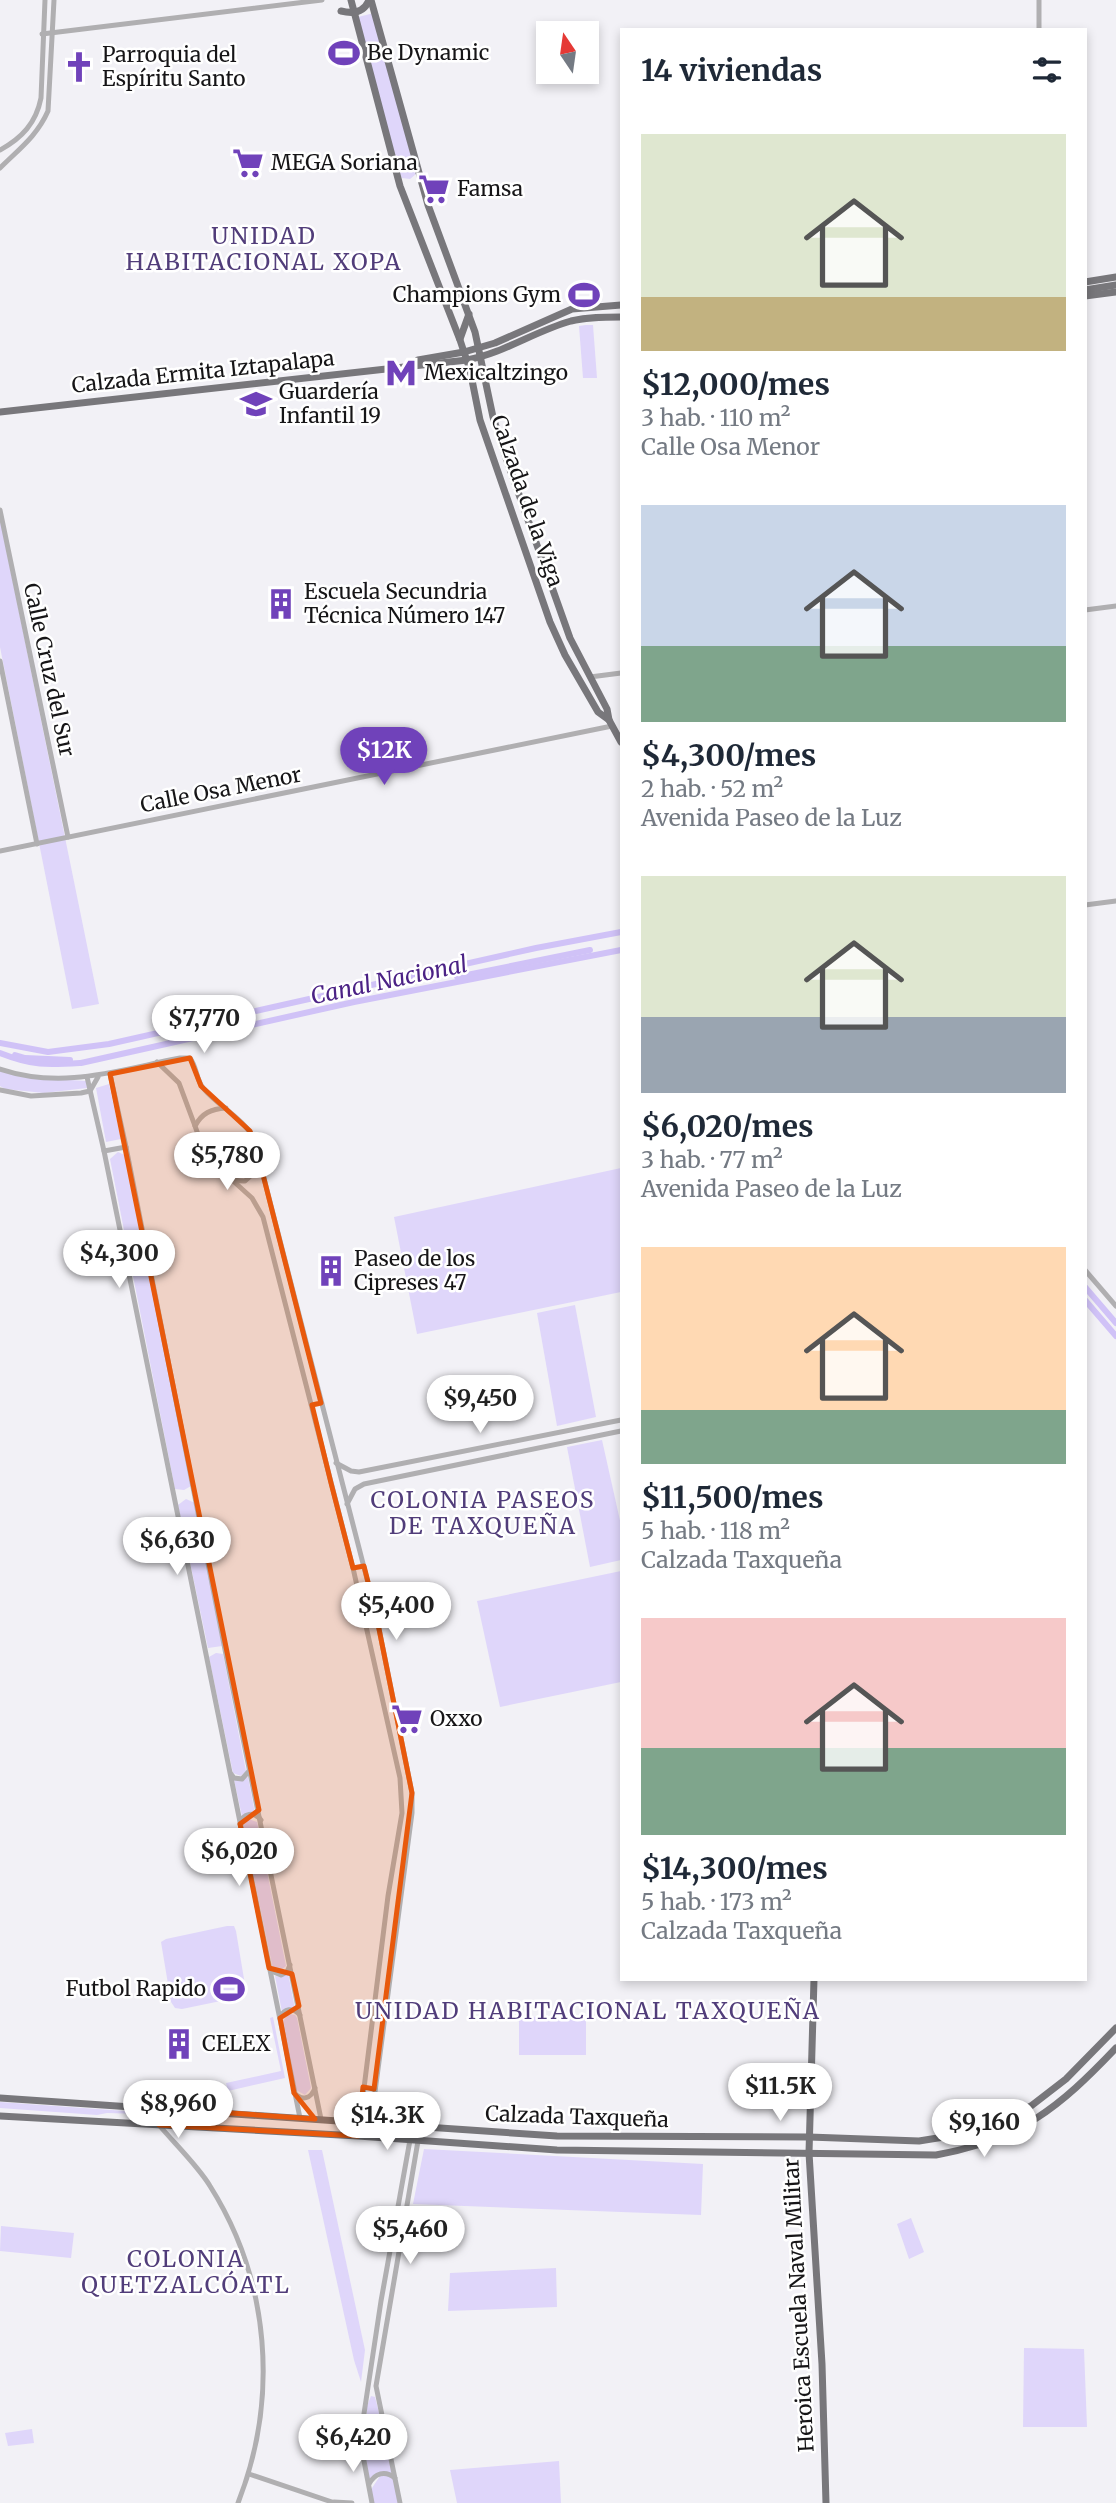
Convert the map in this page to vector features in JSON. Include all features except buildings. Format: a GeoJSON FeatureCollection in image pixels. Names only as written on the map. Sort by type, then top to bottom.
{"type":"FeatureCollection","features":[{"type":"Feature","properties":{"kind":"main road","name":"Calzada de la Viga"},"geometry":{"type":"LineString","coordinates":[[351,0],[400,186],[460,340],[480,420],[557,638],[598,712],[610,723],[620,740]]}},
{"type":"Feature","properties":{"kind":"main road","name":"Calzada de la Viga"},"geometry":{"type":"LineString","coordinates":[[370,0],[428,205],[480,348],[493,417],[506,458],[560,614],[607,709],[610,723]]}},
{"type":"Feature","properties":{"kind":"main road"},"geometry":{"type":"LineString","coordinates":[[341,11],[354,12],[364,9],[370,0]]}},
{"type":"Feature","properties":{"kind":"main road"},"geometry":{"type":"LineString","coordinates":[[1087,282],[1116,277]]}},
{"type":"Feature","properties":{"kind":"main road"},"geometry":{"type":"LineString","coordinates":[[1087,290],[1116,285]]}},
{"type":"Feature","properties":{"kind":"main road"},"geometry":{"type":"LineString","coordinates":[[1087,296],[1116,292]]}},
{"type":"Feature","properties":{"kind":"main road","name":"Calzada Ermita Iztapalapa"},"geometry":{"type":"LineString","coordinates":[[465,356],[572,309],[620,305]]}},
{"type":"Feature","properties":{"kind":"main road"},"geometry":{"type":"LineString","coordinates":[[460,340],[469,314]]}},
{"type":"Feature","properties":{"kind":"main road","name":"Calzada Ermita Iztapalapa"},"geometry":{"type":"LineString","coordinates":[[0,412],[410,366],[465,356],[482,357],[568,322],[620,317]]}},
{"type":"Feature","properties":{"kind":"main road"},"geometry":{"type":"LineString","coordinates":[[495,343],[494,348],[500,351]]}},
{"type":"Feature","properties":{"kind":"main road"},"geometry":{"type":"LineString","coordinates":[[494,461],[506,458]]}},
{"type":"Feature","properties":{"kind":"main road","name":"Heroica Escuela Naval Militar"},"geometry":{"type":"LineString","coordinates":[[814,1981],[809,2153],[822,2364],[826,2503]]}},
{"type":"Feature","properties":{"kind":"main road","name":"Calzada Taxqueña"},"geometry":{"type":"LineString","coordinates":[[0,2098],[557,2136],[809,2137],[919,2141],[981,2131],[1021,2112],[1047,2095],[1116,2028]]}},
{"type":"Feature","properties":{"kind":"main road","name":"Calzada Taxqueña"},"geometry":{"type":"LineString","coordinates":[[0,2116],[557,2150],[936,2155],[984,2145],[1041,2117],[1074,2090],[1116,2048]]}},
{"type":"Feature","properties":{"kind":"main road"},"geometry":{"type":"LineString","coordinates":[[557,2136],[557,2150]]}},
{"type":"Feature","properties":{"kind":"street"},"geometry":{"type":"LineString","coordinates":[[0,150],[22,136],[35,120],[39,110],[45,0]]}},
{"type":"Feature","properties":{"kind":"street"},"geometry":{"type":"LineString","coordinates":[[0,168],[28,143],[42,125],[48,111],[54,0]]}},
{"type":"Feature","properties":{"kind":"street"},"geometry":{"type":"LineString","coordinates":[[42,34],[322,0]]}},
{"type":"Feature","properties":{"kind":"street"},"geometry":{"type":"LineString","coordinates":[[1039,0],[1040,28]]}},
{"type":"Feature","properties":{"kind":"street","name":"Calle Cruz del Sur"},"geometry":{"type":"LineString","coordinates":[[0,510],[68,837]]}},
{"type":"Feature","properties":{"kind":"street"},"geometry":{"type":"LineString","coordinates":[[1087,610],[1116,606]]}},
{"type":"Feature","properties":{"kind":"street"},"geometry":{"type":"LineString","coordinates":[[0,661],[37,844]]}},
{"type":"Feature","properties":{"kind":"street"},"geometry":{"type":"LineString","coordinates":[[590,677],[620,673]]}},
{"type":"Feature","properties":{"kind":"street","name":"Calle Osa Menor"},"geometry":{"type":"LineString","coordinates":[[0,851],[568,736],[610,723]]}},
{"type":"Feature","properties":{"kind":"street"},"geometry":{"type":"LineString","coordinates":[[1087,905],[1116,901]]}},
{"type":"Feature","properties":{"kind":"street"},"geometry":{"type":"LineString","coordinates":[[0,1069],[32,1077],[98,1077],[157,1062],[190,1058],[201,1086],[250,1131],[364,1566],[412,1793],[412,1813],[369,2137]]}},
{"type":"Feature","properties":{"kind":"street"},"geometry":{"type":"LineString","coordinates":[[157,1062],[179,1083],[209,1161],[252,1198],[263,1217],[374,1653],[402,1794],[402,1812],[388,1896],[358,2136]]}},
{"type":"Feature","properties":{"kind":"street"},"geometry":{"type":"LineString","coordinates":[[110,1074],[321,2119]]}},
{"type":"Feature","properties":{"kind":"street"},"geometry":{"type":"LineString","coordinates":[[87,1077],[300,2118]]}},
{"type":"Feature","properties":{"kind":"street"},"geometry":{"type":"LineString","coordinates":[[89,1091],[98,1077]]}},
{"type":"Feature","properties":{"kind":"street"},"geometry":{"type":"LineString","coordinates":[[0,1090],[31,1096],[89,1091]]}},
{"type":"Feature","properties":{"kind":"street"},"geometry":{"type":"LineString","coordinates":[[195,1126],[200,1117],[209,1111],[226,1108]]}},
{"type":"Feature","properties":{"kind":"street"},"geometry":{"type":"LineString","coordinates":[[104,1151],[126,1147]]}},
{"type":"Feature","properties":{"kind":"street"},"geometry":{"type":"LineString","coordinates":[[230,1180],[250,1178],[257,1170],[259,1158]]}},
{"type":"Feature","properties":{"kind":"street"},"geometry":{"type":"LineString","coordinates":[[1087,1272],[1116,1306]]}},
{"type":"Feature","properties":{"kind":"street"},"geometry":{"type":"LineString","coordinates":[[312,1405],[321,1403]]}},
{"type":"Feature","properties":{"kind":"street"},"geometry":{"type":"LineString","coordinates":[[336,1463],[359,1472],[620,1420]]}},
{"type":"Feature","properties":{"kind":"street"},"geometry":{"type":"LineString","coordinates":[[317,1427],[327,1425]]}},
{"type":"Feature","properties":{"kind":"street"},"geometry":{"type":"LineString","coordinates":[[347,1504],[355,1489],[364,1484],[620,1431]]}},
{"type":"Feature","properties":{"kind":"street"},"geometry":{"type":"LineString","coordinates":[[443,1456],[445,1467]]}},
{"type":"Feature","properties":{"kind":"street"},"geometry":{"type":"LineString","coordinates":[[359,1472],[358,1482],[364,1484]]}},
{"type":"Feature","properties":{"kind":"street"},"geometry":{"type":"LineString","coordinates":[[348,1548],[359,1546]]}},
{"type":"Feature","properties":{"kind":"street"},"geometry":{"type":"LineString","coordinates":[[353,1568],[364,1566]]}},
{"type":"Feature","properties":{"kind":"street"},"geometry":{"type":"LineString","coordinates":[[229,1771],[234,1777],[242,1779],[248,1774],[250,1767]]}},
{"type":"Feature","properties":{"kind":"street"},"geometry":{"type":"LineString","coordinates":[[240,1824],[248,1814],[254,1814],[261,1820]]}},
{"type":"Feature","properties":{"kind":"street"},"geometry":{"type":"LineString","coordinates":[[381,1961],[391,1962]]}},
{"type":"Feature","properties":{"kind":"street"},"geometry":{"type":"LineString","coordinates":[[270,1968],[273,1973],[281,1975],[289,1970],[290,1965]]}},
{"type":"Feature","properties":{"kind":"street"},"geometry":{"type":"LineString","coordinates":[[377,1982],[388,1984]]}},
{"type":"Feature","properties":{"kind":"street"},"geometry":{"type":"LineString","coordinates":[[280,2018],[282,2013],[289,2009],[300,2015]]}},
{"type":"Feature","properties":{"kind":"street"},"geometry":{"type":"LineString","coordinates":[[363,2087],[374,2089]]}},
{"type":"Feature","properties":{"kind":"street"},"geometry":{"type":"LineString","coordinates":[[294,2093],[306,2098],[315,2088]]}},
{"type":"Feature","properties":{"kind":"street"},"geometry":{"type":"LineString","coordinates":[[159,2108],[159,2124],[209,2183],[243,2247],[262,2323],[265,2361],[258,2432],[249,2474],[238,2503]]}},
{"type":"Feature","properties":{"kind":"street"},"geometry":{"type":"LineString","coordinates":[[400,2503],[376,2383],[414,2141]]}},
{"type":"Feature","properties":{"kind":"street"},"geometry":{"type":"LineString","coordinates":[[372,2503],[360,2440],[381,2301],[414,2141]]}},
{"type":"Feature","properties":{"kind":"street"},"geometry":{"type":"LineString","coordinates":[[360,2440],[367,2446],[375,2447],[384,2442],[386,2432]]}},
{"type":"Feature","properties":{"kind":"street"},"geometry":{"type":"LineString","coordinates":[[369,2485],[379,2474],[386,2473],[395,2478]]}},
{"type":"Feature","properties":{"kind":"street"},"geometry":{"type":"LineString","coordinates":[[249,2474],[334,2502],[352,2503]]}},
{"type":"Feature","properties":{"kind":"highlighted area"},"geometry":{"type":"Polygon","coordinates":[[[190,1058],[201,1086],[250,1131],[321,1403],[312,1405],[353,1568],[364,1566],[376,1614],[412,1793],[374,2089],[363,2087],[358,2136],[159,2125],[159,2108],[315,2119],[294,2093],[280,2018],[299,2006],[292,1974],[269,1968],[240,1824],[259,1810],[110,1074],[190,1058]]]}},
{"type":"Feature","properties":{"kind":"shaded area"},"geometry":{"type":"Polygon","coordinates":[[[374,13],[416,174],[410,179],[402,178],[399,172],[358,17],[374,13]]]}},
{"type":"Feature","properties":{"kind":"shaded area"},"geometry":{"type":"Polygon","coordinates":[[[593,325],[597,378],[583,378],[579,326],[593,325]]]}},
{"type":"Feature","properties":{"kind":"shaded area"},"geometry":{"type":"Polygon","coordinates":[[[0,519],[99,1004],[72,1009],[0,647],[0,519]]]}},
{"type":"Feature","properties":{"kind":"shaded area"},"geometry":{"type":"Polygon","coordinates":[[[0,1070],[21,1077],[86,1081],[87,1088],[44,1093],[5,1089],[0,1086],[0,1070]]]}},
{"type":"Feature","properties":{"kind":"shaded area"},"geometry":{"type":"Polygon","coordinates":[[[109,1084],[121,1139],[106,1142],[96,1088],[109,1084]]]}},
{"type":"Feature","properties":{"kind":"shaded area"},"geometry":{"type":"Polygon","coordinates":[[[118,1152],[127,1156],[191,1486],[184,1490],[175,1489],[110,1159],[118,1152]]]}},
{"type":"Feature","properties":{"kind":"shaded area"},"geometry":{"type":"Polygon","coordinates":[[[620,1168],[620,1292],[417,1334],[394,1217],[620,1168]]]}},
{"type":"Feature","properties":{"kind":"shaded area"},"geometry":{"type":"Polygon","coordinates":[[[575,1305],[596,1417],[557,1426],[537,1313],[575,1305]]]}},
{"type":"Feature","properties":{"kind":"shaded area"},"geometry":{"type":"Polygon","coordinates":[[[602,1440],[620,1521],[620,1560],[590,1567],[567,1447],[602,1440]]]}},
{"type":"Feature","properties":{"kind":"shaded area"},"geometry":{"type":"Polygon","coordinates":[[[186,1499],[195,1503],[222,1646],[208,1648],[178,1505],[186,1499]]]}},
{"type":"Feature","properties":{"kind":"shaded area"},"geometry":{"type":"Polygon","coordinates":[[[620,1571],[620,1682],[500,1707],[477,1601],[620,1571]]]}},
{"type":"Feature","properties":{"kind":"shaded area"},"geometry":{"type":"Polygon","coordinates":[[[216,1653],[223,1654],[246,1771],[241,1776],[233,1773],[209,1657],[216,1653]]]}},
{"type":"Feature","properties":{"kind":"shaded area"},"geometry":{"type":"Polygon","coordinates":[[[248,1777],[255,1813],[248,1812],[242,1816],[234,1780],[248,1777]]]}},
{"type":"Feature","properties":{"kind":"shaded area"},"geometry":{"type":"Polygon","coordinates":[[[249,1819],[257,1822],[286,1966],[280,1971],[273,1969],[243,1825],[249,1819]]]}},
{"type":"Feature","properties":{"kind":"shaded area"},"geometry":{"type":"Polygon","coordinates":[[[234,1926],[236,1931],[246,1991],[240,1997],[182,2009],[175,2008],[171,2002],[161,1942],[234,1926]]]}},
{"type":"Feature","properties":{"kind":"shaded area"},"geometry":{"type":"Polygon","coordinates":[[[288,1973],[295,2009],[282,2012],[275,1976],[282,1977],[288,1973]]]}},
{"type":"Feature","properties":{"kind":"shaded area"},"geometry":{"type":"Polygon","coordinates":[[[289,2014],[297,2018],[311,2088],[305,2095],[296,2090],[283,2021],[289,2014]]]}},
{"type":"Feature","properties":{"kind":"shaded area"},"geometry":{"type":"Polygon","coordinates":[[[586,2016],[586,2055],[519,2055],[519,2017],[586,2016]]]}},
{"type":"Feature","properties":{"kind":"shaded area"},"geometry":{"type":"Polygon","coordinates":[[[273,2017],[285,2078],[228,2091],[226,2083],[281,2071],[270,2018],[273,2017]]]}},
{"type":"Feature","properties":{"kind":"shaded area"},"geometry":{"type":"Polygon","coordinates":[[[0,2102],[139,2114],[97,2115],[0,2108],[0,2102]]]}},
{"type":"Feature","properties":{"kind":"shaded area"},"geometry":{"type":"Polygon","coordinates":[[[424,2149],[703,2164],[701,2215],[413,2204],[424,2149]]]}},
{"type":"Feature","properties":{"kind":"shaded area"},"geometry":{"type":"Polygon","coordinates":[[[308,2150],[322,2150],[365,2350],[361,2382],[354,2360],[308,2150]]]}},
{"type":"Feature","properties":{"kind":"shaded area"},"geometry":{"type":"Polygon","coordinates":[[[911,2218],[924,2252],[909,2259],[897,2224],[911,2218]]]}},
{"type":"Feature","properties":{"kind":"shaded area"},"geometry":{"type":"Polygon","coordinates":[[[1,2226],[74,2233],[71,2258],[0,2251],[1,2226]]]}},
{"type":"Feature","properties":{"kind":"shaded area"},"geometry":{"type":"Polygon","coordinates":[[[556,2268],[557,2307],[448,2311],[450,2273],[556,2268]]]}},
{"type":"Feature","properties":{"kind":"shaded area"},"geometry":{"type":"Polygon","coordinates":[[[1024,2348],[1084,2349],[1087,2427],[1023,2427],[1024,2348]]]}},
{"type":"Feature","properties":{"kind":"shaded area"},"geometry":{"type":"Polygon","coordinates":[[[371,2396],[375,2397],[384,2432],[376,2442],[365,2436],[367,2406],[371,2396]]]}},
{"type":"Feature","properties":{"kind":"shaded area"},"geometry":{"type":"Polygon","coordinates":[[[32,2429],[34,2443],[8,2446],[5,2433],[32,2429]]]}},
{"type":"Feature","properties":{"kind":"shaded area"},"geometry":{"type":"Polygon","coordinates":[[[385,2437],[398,2503],[373,2503],[370,2491],[380,2476],[384,2476],[379,2473],[370,2486],[363,2440],[373,2446],[385,2437]]]}},
{"type":"Feature","properties":{"kind":"shaded area"},"geometry":{"type":"Polygon","coordinates":[[[559,2461],[561,2503],[457,2503],[450,2470],[559,2461]]]}},
{"type":"Feature","properties":{"kind":"waterway","name":"Canal Nacional"},"geometry":{"type":"LineString","coordinates":[[0,1043],[48,1052],[109,1044],[536,948],[620,932]]}},
{"type":"Feature","properties":{"kind":"waterway","name":"Canal Nacional"},"geometry":{"type":"LineString","coordinates":[[457,977],[590,950]]}},
{"type":"Feature","properties":{"kind":"waterway","name":"Canal Nacional"},"geometry":{"type":"LineString","coordinates":[[0,1053],[40,1064],[81,1063],[354,1002],[620,950]]}},
{"type":"Feature","properties":{"kind":"waterway","name":"Canal Nacional"},"geometry":{"type":"LineString","coordinates":[[15,1055],[70,1060]]}},
{"type":"Feature","properties":{"kind":"waterway","name":"Canal Nacional"},"geometry":{"type":"LineString","coordinates":[[1087,1289],[1116,1323]]}},
{"type":"Feature","properties":{"kind":"waterway","name":"Canal Nacional"},"geometry":{"type":"LineString","coordinates":[[1087,1302],[1116,1336]]}},
{"type":"Feature","properties":{"kind":"place","name":"Be Dynamic"},"geometry":{"type":"Point","coordinates":[344,53]}},
{"type":"Feature","properties":{"kind":"place","name":"Parroquia del Espíritu Santo"},"geometry":{"type":"Point","coordinates":[79,67]}},
{"type":"Feature","properties":{"kind":"place","name":"MEGA Soriana"},"geometry":{"type":"Point","coordinates":[248,163]}},
{"type":"Feature","properties":{"kind":"place","name":"Famsa"},"geometry":{"type":"Point","coordinates":[434,189]}},
{"type":"Feature","properties":{"kind":"place","name":"Champions Gym"},"geometry":{"type":"Point","coordinates":[584,295]}},
{"type":"Feature","properties":{"kind":"place","name":"Mexicaltzingo"},"geometry":{"type":"Point","coordinates":[401,373]}},
{"type":"Feature","properties":{"kind":"place","name":"Guardería Infantil 19"},"geometry":{"type":"Point","coordinates":[256,404]}},
{"type":"Feature","properties":{"kind":"place","name":"Escuela Secundria Técnica Número 147"},"geometry":{"type":"Point","coordinates":[281,604]}},
{"type":"Feature","properties":{"kind":"place","name":"Paseo de los Cipreses 47"},"geometry":{"type":"Point","coordinates":[331,1271]}},
{"type":"Feature","properties":{"kind":"place","name":"Oxxo"},"geometry":{"type":"Point","coordinates":[407,1719]}},
{"type":"Feature","properties":{"kind":"place","name":"Futbol Rapido"},"geometry":{"type":"Point","coordinates":[229,1989]}},
{"type":"Feature","properties":{"kind":"place","name":"CELEX"},"geometry":{"type":"Point","coordinates":[179,2044]}},
{"type":"Feature","properties":{"kind":"district","name":"UNIDAD HABITACIONAL XOPA"},"geometry":{"type":"Point","coordinates":[264,249]}},
{"type":"Feature","properties":{"kind":"district","name":"COLONIA PASEOS DE TAXQUEÑA"},"geometry":{"type":"Point","coordinates":[483,1513]}},
{"type":"Feature","properties":{"kind":"district","name":"UNIDAD HABITACIONAL TAXQUEÑA"},"geometry":{"type":"Point","coordinates":[588,2011]}},
{"type":"Feature","properties":{"kind":"district","name":"COLONIA QUETZALCÓATL"},"geometry":{"type":"Point","coordinates":[186,2272]}}]}
